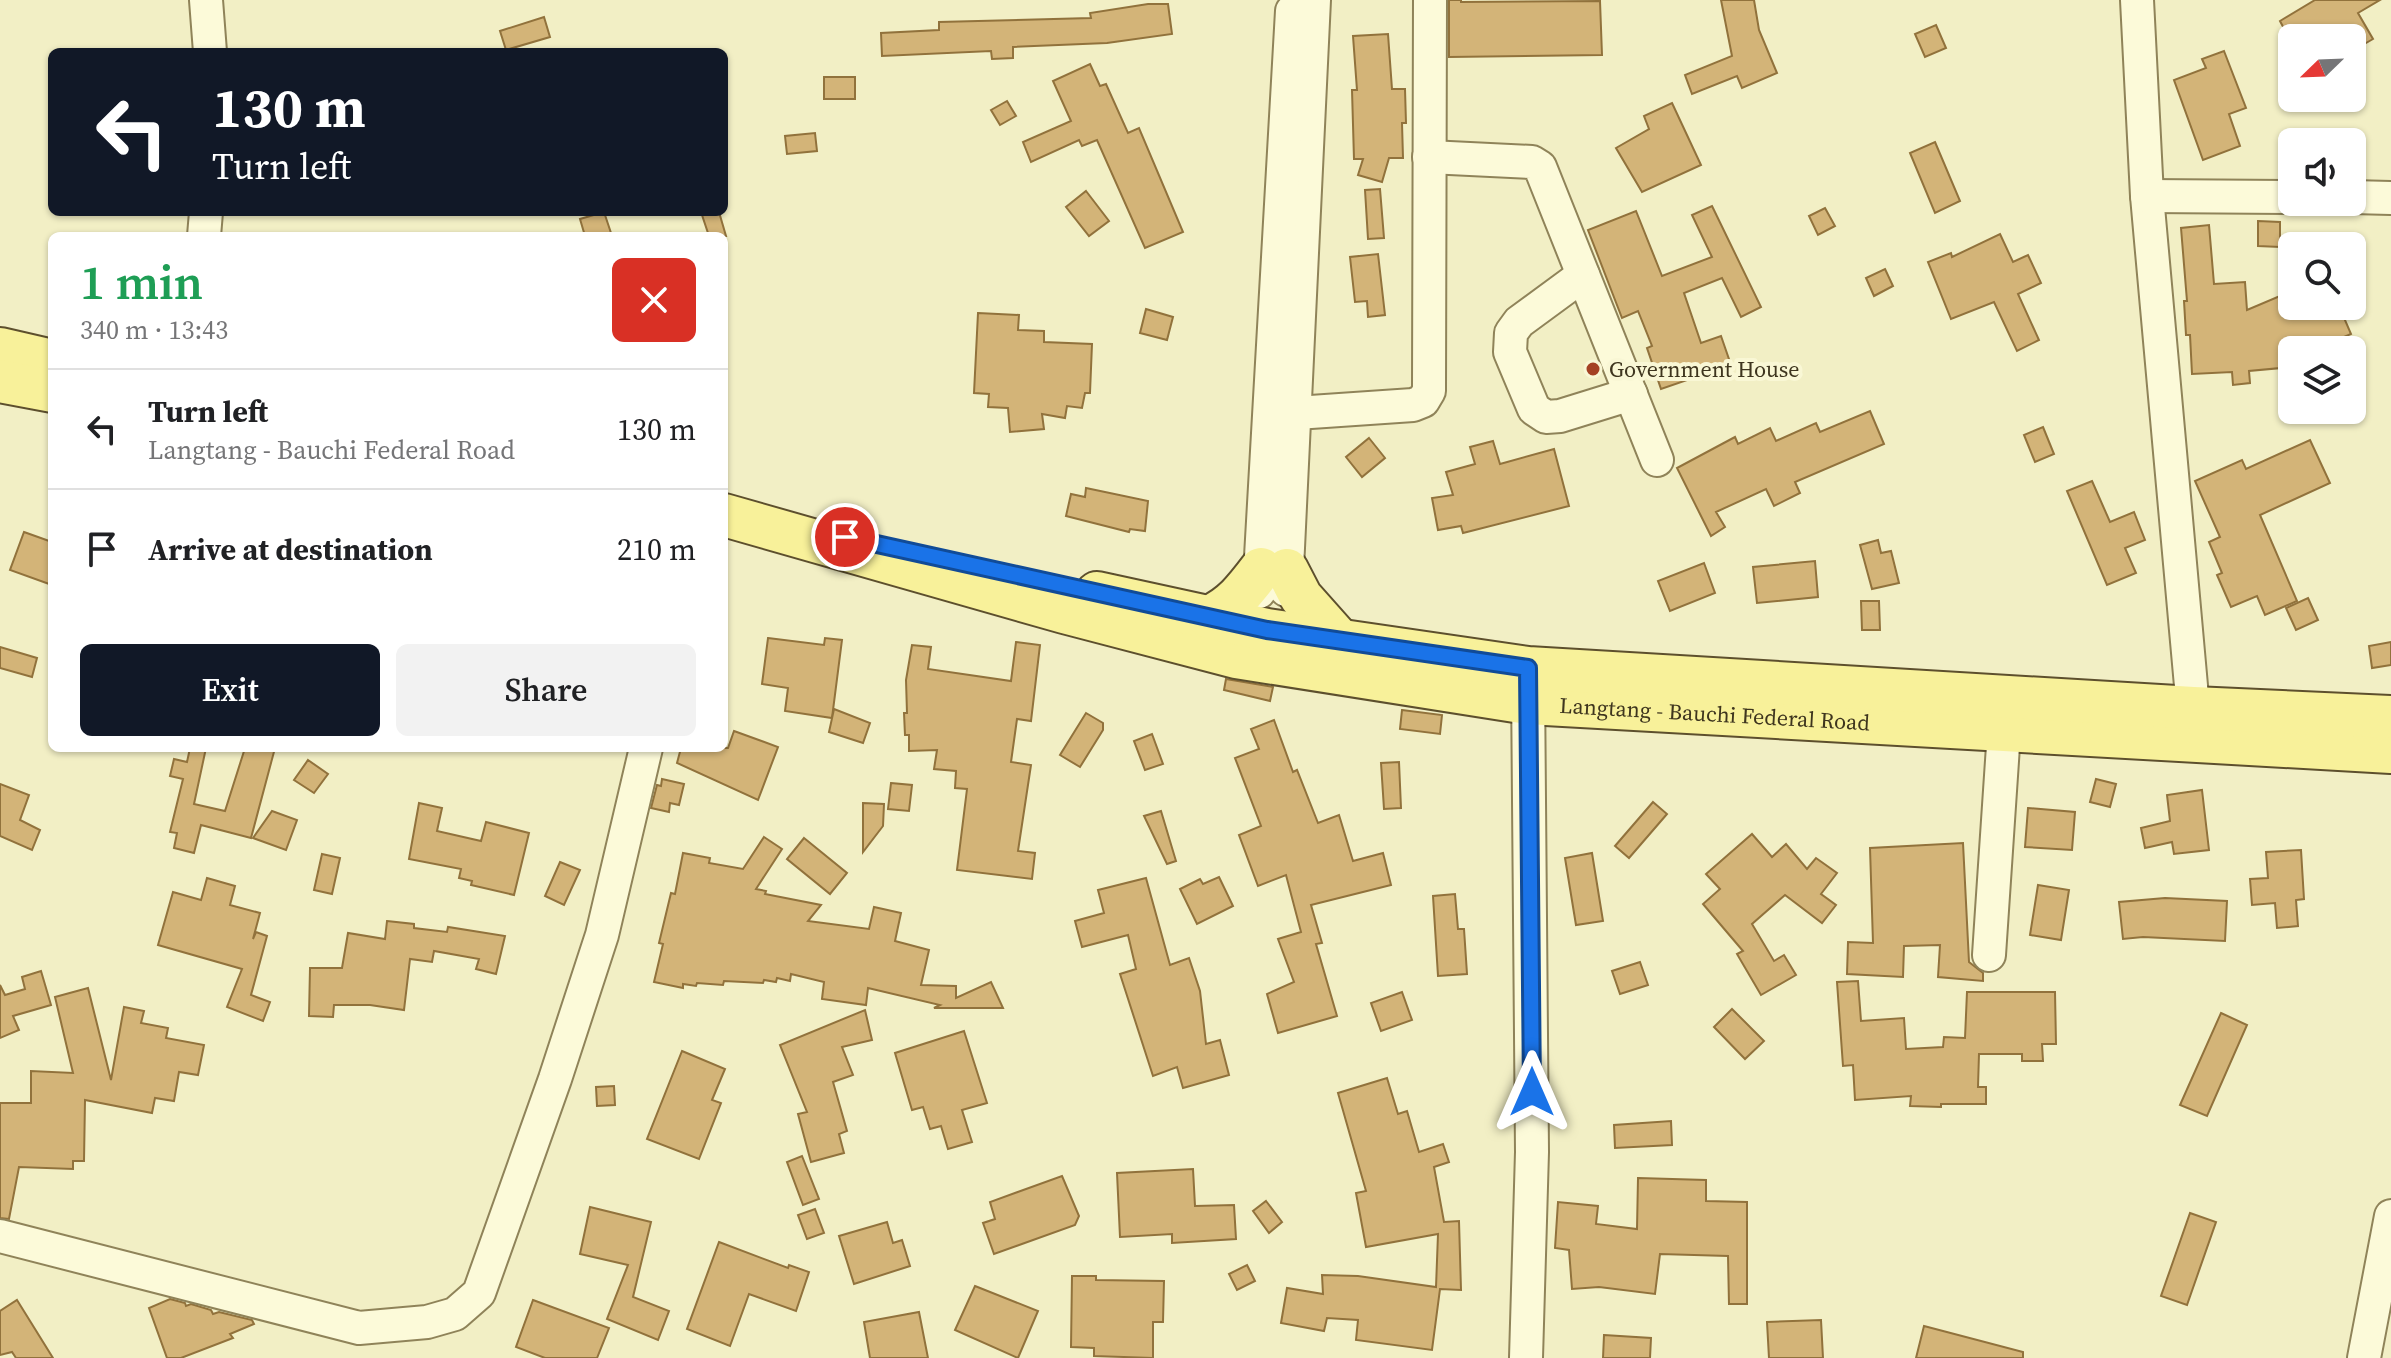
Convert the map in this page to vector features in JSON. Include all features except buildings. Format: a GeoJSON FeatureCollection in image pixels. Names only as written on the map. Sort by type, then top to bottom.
{"type":"FeatureCollection","features":[{"type":"Feature","properties":{"kind":"main road"},"geometry":{"type":"LineString","coordinates":[[0,349],[48,360]]}},
{"type":"Feature","properties":{"kind":"main road"},"geometry":{"type":"LineString","coordinates":[[0,381],[48,390]]}},
{"type":"Feature","properties":{"kind":"main road","name":"Langtang - Bauchi Federal Road"},"geometry":{"type":"LineString","coordinates":[[728,514],[1218,636],[1300,667],[1528,685],[2004,731],[2391,752]]}},
{"type":"Feature","properties":{"kind":"main road"},"geometry":{"type":"LineString","coordinates":[[1218,636],[1224,611],[1274,570],[1341,642]]}},
{"type":"Feature","properties":{"kind":"main road","name":"Langtang - Bauchi Federal Road"},"geometry":{"type":"LineString","coordinates":[[1218,636],[1267,630],[1341,642],[1528,685],[2391,717]]}},
{"type":"Feature","properties":{"kind":"street"},"geometry":{"type":"LineString","coordinates":[[206,0],[210,48]]}},
{"type":"Feature","properties":{"kind":"street"},"geometry":{"type":"LineString","coordinates":[[1293,0],[1274,570],[1285,608],[1277,623],[1267,630],[1300,667]]}},
{"type":"Feature","properties":{"kind":"street"},"geometry":{"type":"LineString","coordinates":[[1274,570],[1296,413],[1314,0]]}},
{"type":"Feature","properties":{"kind":"street"},"geometry":{"type":"LineString","coordinates":[[1296,413],[1413,405],[1423,401],[1429,391],[1430,0]]}},
{"type":"Feature","properties":{"kind":"street"},"geometry":{"type":"LineString","coordinates":[[2137,0],[2147,196],[2193,708]]}},
{"type":"Feature","properties":{"kind":"street"},"geometry":{"type":"LineString","coordinates":[[1429,157],[1532,162],[1540,167],[1657,460]]}},
{"type":"Feature","properties":{"kind":"street"},"geometry":{"type":"LineString","coordinates":[[2147,196],[2278,197]]}},
{"type":"Feature","properties":{"kind":"street"},"geometry":{"type":"LineString","coordinates":[[2366,197],[2391,198]]}},
{"type":"Feature","properties":{"kind":"street"},"geometry":{"type":"LineString","coordinates":[[1583,275],[1519,322],[1511,333],[1510,352],[1534,409],[1546,417],[1560,416],[1631,394]]}},
{"type":"Feature","properties":{"kind":"street"},"geometry":{"type":"LineString","coordinates":[[1526,1358],[1532,1152],[1528,685]]}},
{"type":"Feature","properties":{"kind":"street"},"geometry":{"type":"LineString","coordinates":[[1989,955],[2004,731]]}},
{"type":"Feature","properties":{"kind":"street"},"geometry":{"type":"LineString","coordinates":[[0,1236],[359,1328],[427,1322],[455,1314],[479,1293],[555,1079],[602,935],[645,752]]}},
{"type":"Feature","properties":{"kind":"street"},"geometry":{"type":"LineString","coordinates":[[2364,1358],[2391,1216]]}},
{"type":"Feature","properties":{"kind":"place","name":"Government House"},"geometry":{"type":"Point","coordinates":[1593,369]}},
{"type":"Feature","properties":{"kind":"route"},"geometry":{"type":"LineString","coordinates":[[845,537],[1267,630],[1528,668],[1532,1092]]}}]}
